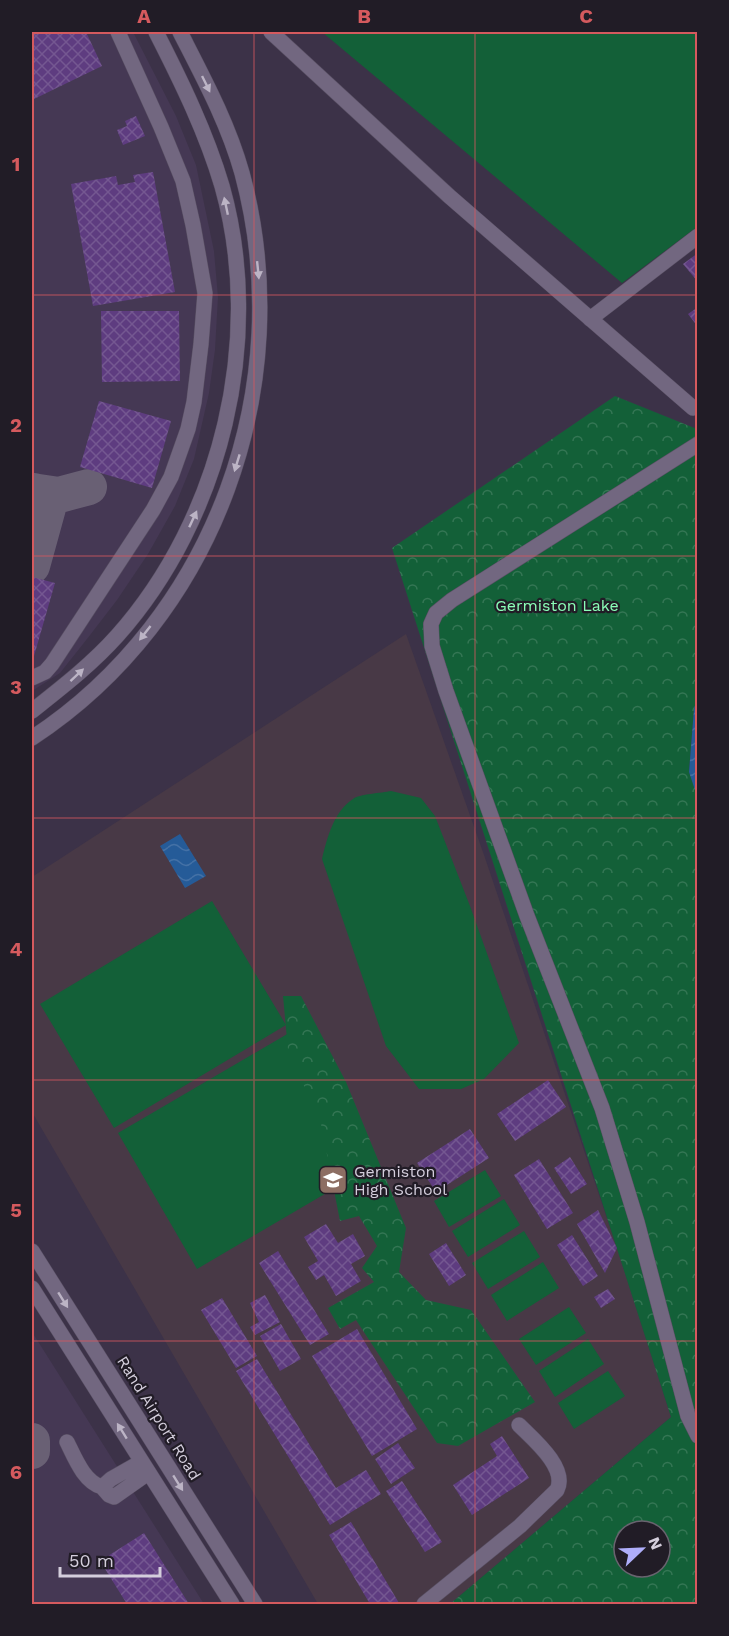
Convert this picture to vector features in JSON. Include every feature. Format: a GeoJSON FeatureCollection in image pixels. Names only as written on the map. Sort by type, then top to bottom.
{"type":"FeatureCollection","features":[{"type":"Feature","properties":{"kind":"street"},"geometry":{"type":"LineString","coordinates":[[32,678],[45,672],[52,664],[165,490],[179,456],[194,402],[205,293],[193,225],[176,161],[118,32]]}},
{"type":"Feature","properties":{"kind":"street"},"geometry":{"type":"LineString","coordinates":[[32,711],[74,678],[117,636],[153,589],[194,519],[210,479],[228,413],[238,313],[237,273],[229,220],[210,149],[182,83],[156,32]]}},
{"type":"Feature","properties":{"kind":"street"},"geometry":{"type":"LineString","coordinates":[[32,738],[92,692],[135,646],[168,604],[201,550],[229,487],[244,438],[259,349],[259,272],[250,211],[241,172],[222,118],[180,32]]}},
{"type":"Feature","properties":{"kind":"street"},"geometry":{"type":"LineString","coordinates":[[271,32],[449,196],[693,408]]}},
{"type":"Feature","properties":{"kind":"street"},"geometry":{"type":"LineString","coordinates":[[590,319],[698,236]]}},
{"type":"Feature","properties":{"kind":"street"},"geometry":{"type":"LineString","coordinates":[[698,444],[452,600],[436,613],[431,624],[430,635],[446,692],[524,906],[602,1108],[637,1222],[685,1407],[698,1436]]}},
{"type":"Feature","properties":{"kind":"street","name":"Rand Airport Road"},"geometry":{"type":"LineString","coordinates":[[32,1251],[255,1605]]}},
{"type":"Feature","properties":{"kind":"street"},"geometry":{"type":"LineString","coordinates":[[32,1288],[232,1605]]}},
{"type":"Feature","properties":{"kind":"street"},"geometry":{"type":"LineString","coordinates":[[424,1605],[520,1526],[557,1490],[561,1483],[550,1458],[519,1425]]}},
{"type":"Feature","properties":{"kind":"street"},"geometry":{"type":"LineString","coordinates":[[67,1442],[88,1478],[94,1485],[102,1487],[114,1497],[148,1472],[155,1446]]}},
{"type":"Feature","properties":{"kind":"shaded area"},"geometry":{"type":"Polygon","coordinates":[[[32,32],[133,32],[176,116],[196,165],[214,251],[218,297],[215,350],[209,393],[194,459],[175,506],[148,554],[87,639],[60,673],[32,691],[32,32]]]}},
{"type":"Feature","properties":{"kind":"shaded area","name":"Germiston High School"},"geometry":{"type":"Polygon","coordinates":[[[406,634],[484,855],[617,1248],[671,1417],[450,1604],[318,1604],[32,1112],[32,877],[406,634]]]}},
{"type":"Feature","properties":{"kind":"shaded area"},"geometry":{"type":"Polygon","coordinates":[[[32,1332],[204,1604],[32,1604],[32,1332]]]}},
{"type":"Feature","properties":{"kind":"green space"},"geometry":{"type":"Polygon","coordinates":[[[322,32],[697,32],[697,227],[622,283],[322,32]]]}},
{"type":"Feature","properties":{"kind":"green space","name":"Germiston Lake"},"geometry":{"type":"Polygon","coordinates":[[[615,396],[697,429],[698,698],[694,709],[689,772],[698,796],[697,1604],[450,1604],[671,1417],[392,548],[615,396]]]}},
{"type":"Feature","properties":{"kind":"green space"},"geometry":{"type":"Polygon","coordinates":[[[391,791],[421,798],[435,816],[519,1043],[484,1079],[461,1089],[419,1089],[386,1046],[322,859],[332,826],[346,804],[360,796],[391,791]]]}},
{"type":"Feature","properties":{"kind":"green space"},"geometry":{"type":"Polygon","coordinates":[[[212,901],[286,1025],[114,1128],[40,1004],[212,901]]]}},
{"type":"Feature","properties":{"kind":"green space"},"geometry":{"type":"Polygon","coordinates":[[[283,996],[301,996],[346,1082],[406,1228],[399,1272],[426,1300],[471,1310],[535,1402],[458,1446],[437,1443],[356,1320],[340,1329],[328,1308],[374,1282],[362,1268],[377,1246],[359,1216],[340,1221],[321,1124],[288,1050],[283,996]]]}},
{"type":"Feature","properties":{"kind":"green space"},"geometry":{"type":"Polygon","coordinates":[[[289,1033],[369,1168],[197,1269],[118,1133],[289,1033]]]}},
{"type":"Feature","properties":{"kind":"green space"},"geometry":{"type":"Polygon","coordinates":[[[485,1170],[501,1196],[449,1227],[434,1201],[485,1170]]]}},
{"type":"Feature","properties":{"kind":"green space"},"geometry":{"type":"Polygon","coordinates":[[[504,1199],[520,1225],[468,1257],[452,1231],[504,1199]]]}},
{"type":"Feature","properties":{"kind":"green space"},"geometry":{"type":"Polygon","coordinates":[[[524,1231],[540,1257],[488,1289],[472,1263],[524,1231]]]}},
{"type":"Feature","properties":{"kind":"green space"},"geometry":{"type":"Polygon","coordinates":[[[543,1262],[559,1288],[507,1321],[491,1295],[543,1262]]]}},
{"type":"Feature","properties":{"kind":"green space"},"geometry":{"type":"Polygon","coordinates":[[[569,1307],[586,1333],[536,1365],[519,1339],[569,1307]]]}},
{"type":"Feature","properties":{"kind":"green space"},"geometry":{"type":"Polygon","coordinates":[[[588,1339],[604,1364],[555,1397],[539,1371],[588,1339]]]}},
{"type":"Feature","properties":{"kind":"green space"},"geometry":{"type":"Polygon","coordinates":[[[608,1371],[625,1396],[574,1429],[558,1403],[608,1371]]]}},
{"type":"Feature","properties":{"kind":"water"},"geometry":{"type":"Polygon","coordinates":[[[697,698],[697,796],[689,772],[694,709],[697,698]]]}},
{"type":"Feature","properties":{"kind":"water"},"geometry":{"type":"Polygon","coordinates":[[[180,834],[206,876],[185,888],[160,846],[180,834]]]}},
{"type":"Feature","properties":{"kind":"building"},"geometry":{"type":"Polygon","coordinates":[[[32,32],[86,32],[102,66],[32,100],[32,32]]]}},
{"type":"Feature","properties":{"kind":"building"},"geometry":{"type":"Polygon","coordinates":[[[136,116],[145,136],[123,145],[117,130],[127,126],[125,121],[136,116]]]}},
{"type":"Feature","properties":{"kind":"building"},"geometry":{"type":"Polygon","coordinates":[[[153,172],[175,292],[93,306],[71,184],[116,176],[118,185],[135,182],[133,175],[153,172]]]}},
{"type":"Feature","properties":{"kind":"building"},"geometry":{"type":"Polygon","coordinates":[[[698,253],[698,282],[683,264],[698,253]]]}},
{"type":"Feature","properties":{"kind":"building"},"geometry":{"type":"Polygon","coordinates":[[[698,307],[698,327],[688,314],[698,307]]]}},
{"type":"Feature","properties":{"kind":"building"},"geometry":{"type":"Polygon","coordinates":[[[101,311],[179,311],[180,381],[102,382],[101,311]]]}},
{"type":"Feature","properties":{"kind":"building"},"geometry":{"type":"Polygon","coordinates":[[[99,401],[171,421],[152,488],[80,467],[99,401]]]}},
{"type":"Feature","properties":{"kind":"building"},"geometry":{"type":"Polygon","coordinates":[[[32,577],[55,583],[32,663],[32,577]]]}},
{"type":"Feature","properties":{"kind":"building"},"geometry":{"type":"Polygon","coordinates":[[[548,1080],[566,1107],[515,1141],[497,1114],[548,1080]]]}},
{"type":"Feature","properties":{"kind":"building"},"geometry":{"type":"Polygon","coordinates":[[[470,1129],[489,1158],[436,1192],[417,1163],[470,1129]]]}},
{"type":"Feature","properties":{"kind":"building"},"geometry":{"type":"Polygon","coordinates":[[[570,1157],[587,1184],[571,1194],[554,1168],[570,1157]]]}},
{"type":"Feature","properties":{"kind":"building"},"geometry":{"type":"Polygon","coordinates":[[[539,1159],[573,1213],[547,1229],[514,1175],[539,1159]]]}},
{"type":"Feature","properties":{"kind":"building"},"geometry":{"type":"Polygon","coordinates":[[[598,1210],[617,1248],[605,1273],[577,1224],[598,1210]]]}},
{"type":"Feature","properties":{"kind":"building"},"geometry":{"type":"Polygon","coordinates":[[[326,1224],[338,1243],[353,1234],[365,1256],[351,1264],[361,1281],[336,1296],[324,1275],[316,1280],[308,1267],[318,1261],[304,1237],[326,1224]]]}},
{"type":"Feature","properties":{"kind":"building"},"geometry":{"type":"Polygon","coordinates":[[[572,1235],[598,1276],[583,1286],[557,1245],[572,1235]]]}},
{"type":"Feature","properties":{"kind":"building"},"geometry":{"type":"Polygon","coordinates":[[[446,1243],[466,1275],[449,1286],[429,1254],[446,1243]]]}},
{"type":"Feature","properties":{"kind":"building"},"geometry":{"type":"Polygon","coordinates":[[[278,1251],[329,1334],[310,1345],[259,1263],[278,1251]]]}},
{"type":"Feature","properties":{"kind":"building"},"geometry":{"type":"Polygon","coordinates":[[[608,1289],[615,1299],[601,1308],[594,1297],[608,1289]]]}},
{"type":"Feature","properties":{"kind":"building"},"geometry":{"type":"Polygon","coordinates":[[[265,1295],[280,1322],[255,1335],[250,1327],[259,1322],[250,1303],[265,1295]]]}},
{"type":"Feature","properties":{"kind":"building"},"geometry":{"type":"Polygon","coordinates":[[[222,1298],[257,1356],[236,1368],[201,1310],[222,1298]]]}},
{"type":"Feature","properties":{"kind":"building"},"geometry":{"type":"Polygon","coordinates":[[[281,1324],[301,1359],[280,1371],[260,1336],[281,1324]]]}},
{"type":"Feature","properties":{"kind":"building"},"geometry":{"type":"Polygon","coordinates":[[[357,1329],[417,1429],[372,1456],[312,1356],[357,1329]]]}},
{"type":"Feature","properties":{"kind":"building"},"geometry":{"type":"Polygon","coordinates":[[[257,1359],[336,1488],[366,1470],[381,1494],[330,1525],[236,1371],[257,1359]]]}},
{"type":"Feature","properties":{"kind":"building"},"geometry":{"type":"Polygon","coordinates":[[[502,1436],[529,1478],[472,1515],[453,1485],[497,1456],[490,1444],[502,1436]]]}},
{"type":"Feature","properties":{"kind":"building"},"geometry":{"type":"Polygon","coordinates":[[[398,1443],[415,1468],[391,1484],[375,1459],[398,1443]]]}},
{"type":"Feature","properties":{"kind":"building"},"geometry":{"type":"Polygon","coordinates":[[[402,1481],[442,1542],[425,1552],[386,1491],[402,1481]]]}},
{"type":"Feature","properties":{"kind":"building"},"geometry":{"type":"Polygon","coordinates":[[[351,1522],[399,1603],[370,1604],[329,1535],[351,1522]]]}},
{"type":"Feature","properties":{"kind":"building"},"geometry":{"type":"Polygon","coordinates":[[[144,1533],[189,1604],[127,1604],[100,1561],[144,1533]]]}},
{"type":"Feature","properties":{"kind":"taxiway"},"geometry":{"type":"LineString","coordinates":[[32,491],[59,495],[89,487]]}},
{"type":"Feature","properties":{"kind":"taxiway"},"geometry":{"type":"LineString","coordinates":[[32,566],[48,508],[44,499],[34,491]]}},
{"type":"Feature","properties":{"kind":"taxiway"},"geometry":{"type":"LineString","coordinates":[[32,1441],[32,1451]]}},
{"type":"Feature","properties":{"kind":"place","name":"Germiston High School"},"geometry":{"type":"Point","coordinates":[333,1180]}}]}
